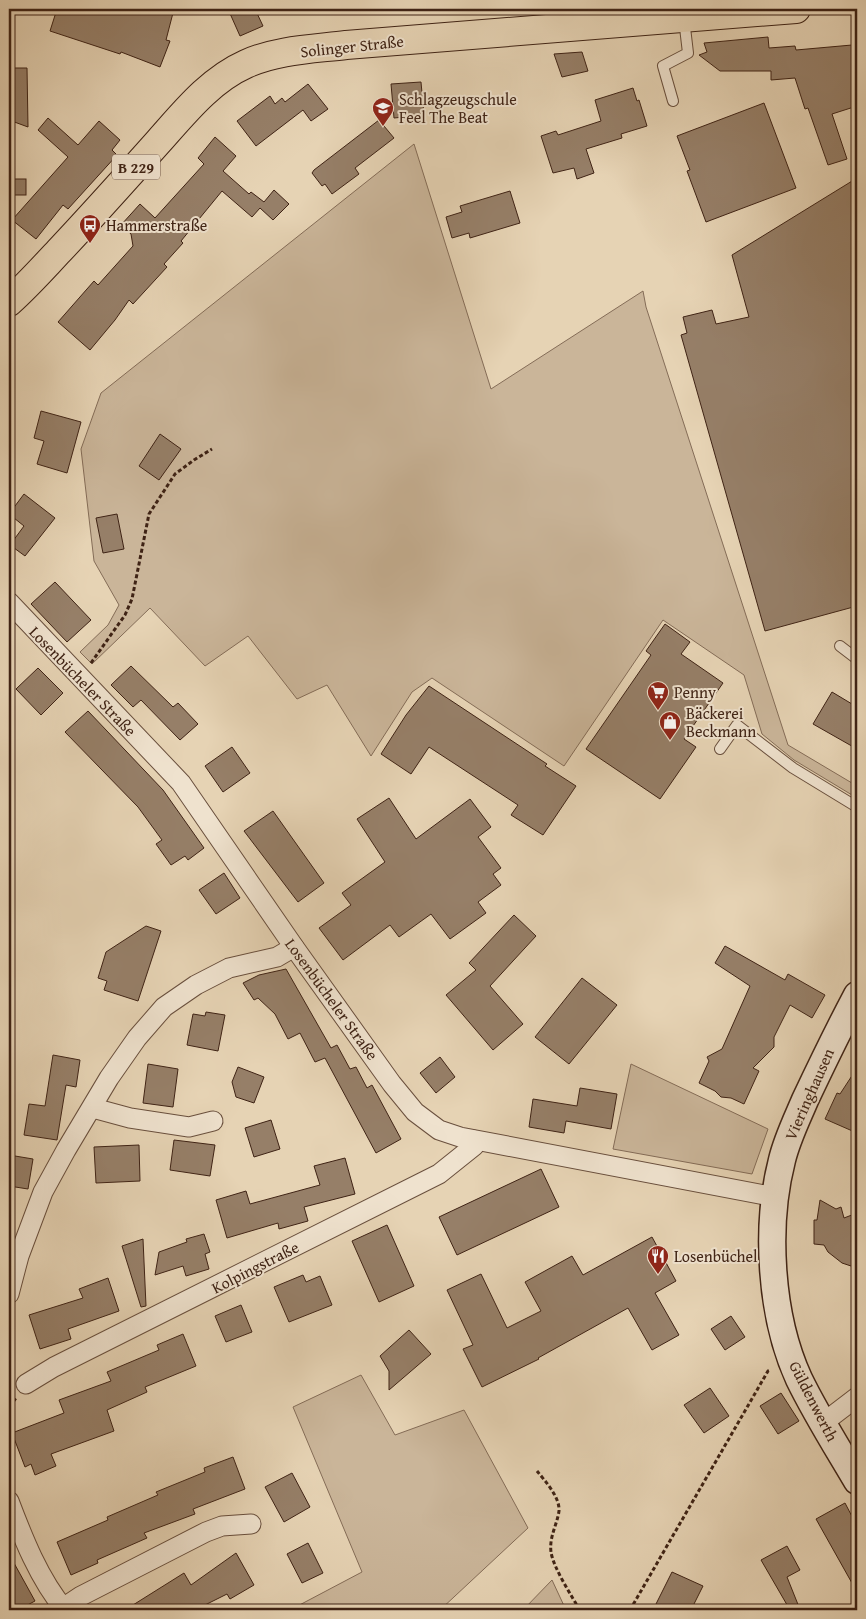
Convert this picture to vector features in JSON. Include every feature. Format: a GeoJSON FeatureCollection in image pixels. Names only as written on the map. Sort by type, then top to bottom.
{"type":"FeatureCollection","features":[{"type":"Feature","properties":{"kind":"main road","name":"Solinger Straße"},"geometry":{"type":"LineString","coordinates":[[9,302],[68,241],[191,105],[231,71],[248,63],[278,54],[346,45],[796,9]]}},
{"type":"Feature","properties":{"kind":"main road","name":"Vieringhausen"},"geometry":{"type":"LineString","coordinates":[[775,1197],[782,1158],[797,1118],[830,1044],[857,995]]}},
{"type":"Feature","properties":{"kind":"main road","name":"Güldenwerth"},"geometry":{"type":"LineString","coordinates":[[775,1197],[773,1266],[779,1316],[799,1378],[823,1424],[857,1480]]}},
{"type":"Feature","properties":{"kind":"street","name":"Losenbücheler Straße"},"geometry":{"type":"LineString","coordinates":[[9,602],[180,783],[294,947],[392,1084],[415,1112],[439,1130],[474,1140],[775,1197]]}},
{"type":"Feature","properties":{"kind":"street"},"geometry":{"type":"LineString","coordinates":[[9,1294],[19,1256],[43,1192],[109,1078],[137,1038],[164,1007],[196,985],[229,968],[277,957],[294,947]]}},
{"type":"Feature","properties":{"kind":"street"},"geometry":{"type":"LineString","coordinates":[[93,1108],[130,1118],[189,1127],[213,1121]]}},
{"type":"Feature","properties":{"kind":"street","name":"Kolpingstraße"},"geometry":{"type":"LineString","coordinates":[[26,1384],[54,1367],[439,1174],[474,1146],[474,1140]]}},
{"type":"Feature","properties":{"kind":"street"},"geometry":{"type":"LineString","coordinates":[[823,1424],[857,1398]]}},
{"type":"Feature","properties":{"kind":"street"},"geometry":{"type":"LineString","coordinates":[[9,1501],[17,1524],[40,1573],[64,1609],[81,1596],[206,1532],[222,1526],[251,1524]]}},
{"type":"Feature","properties":{"kind":"lane"},"geometry":{"type":"LineString","coordinates":[[674,101],[663,66],[688,53],[684,18]]}},
{"type":"Feature","properties":{"kind":"lane"},"geometry":{"type":"LineString","coordinates":[[840,646],[857,659]]}},
{"type":"Feature","properties":{"kind":"lane"},"geometry":{"type":"LineString","coordinates":[[720,749],[737,725],[793,768],[857,807]]}},
{"type":"Feature","properties":{"kind":"path"},"geometry":{"type":"LineString","coordinates":[[81,678],[124,615],[132,599],[149,514],[175,474],[212,449]]}},
{"type":"Feature","properties":{"kind":"path"},"geometry":{"type":"LineString","coordinates":[[630,1610],[768,1371],[794,1365]]}},
{"type":"Feature","properties":{"kind":"path"},"geometry":{"type":"LineString","coordinates":[[9,1419],[10,1406]]}},
{"type":"Feature","properties":{"kind":"path"},"geometry":{"type":"LineString","coordinates":[[537,1471],[556,1498],[559,1509],[552,1537],[551,1553],[565,1586],[580,1610]]}},
{"type":"Feature","properties":{"kind":"shaded area"},"geometry":{"type":"Polygon","coordinates":[[[414,144],[491,389],[643,291],[646,307],[788,745],[857,786],[857,798],[794,760],[762,734],[744,675],[663,620],[564,766],[432,678],[412,692],[371,756],[327,685],[297,699],[248,636],[205,666],[150,608],[92,664],[80,652],[108,625],[119,605],[94,561],[81,449],[101,393],[414,144]]]}},
{"type":"Feature","properties":{"kind":"shaded area"},"geometry":{"type":"Polygon","coordinates":[[[631,1064],[768,1129],[752,1174],[613,1149],[631,1064]]]}},
{"type":"Feature","properties":{"kind":"shaded area"},"geometry":{"type":"Polygon","coordinates":[[[361,1375],[395,1435],[464,1410],[528,1528],[440,1610],[290,1610],[362,1572],[293,1407],[361,1375]]]}},
{"type":"Feature","properties":{"kind":"shaded area"},"geometry":{"type":"Polygon","coordinates":[[[552,1580],[566,1610],[523,1610],[552,1580]]]}},
{"type":"Feature","properties":{"kind":"building"},"geometry":{"type":"Polygon","coordinates":[[[57,9],[174,9],[166,40],[170,41],[160,67],[121,52],[120,54],[50,31],[57,9]]]}},
{"type":"Feature","properties":{"kind":"building"},"geometry":{"type":"Polygon","coordinates":[[[228,9],[255,9],[263,26],[240,36],[228,9]]]}},
{"type":"Feature","properties":{"kind":"building"},"geometry":{"type":"Polygon","coordinates":[[[768,37],[769,48],[795,46],[796,50],[852,45],[857,83],[857,106],[832,114],[847,159],[828,165],[808,108],[805,109],[795,78],[771,80],[771,71],[720,71],[699,55],[707,52],[704,43],[768,37]]]}},
{"type":"Feature","properties":{"kind":"building"},"geometry":{"type":"Polygon","coordinates":[[[582,52],[588,71],[562,77],[554,54],[582,52]]]}},
{"type":"Feature","properties":{"kind":"building"},"geometry":{"type":"Polygon","coordinates":[[[9,68],[27,68],[28,127],[9,120],[9,68]]]}},
{"type":"Feature","properties":{"kind":"building"},"geometry":{"type":"Polygon","coordinates":[[[421,82],[424,115],[394,118],[391,84],[421,82]]]}},
{"type":"Feature","properties":{"kind":"building"},"geometry":{"type":"Polygon","coordinates":[[[308,84],[328,109],[311,121],[303,110],[256,146],[237,121],[270,96],[275,104],[282,98],[285,102],[308,84]]]}},
{"type":"Feature","properties":{"kind":"building"},"geometry":{"type":"Polygon","coordinates":[[[633,88],[647,126],[621,134],[622,138],[586,149],[594,173],[577,179],[574,168],[553,173],[541,136],[556,131],[558,135],[601,121],[595,100],[633,88]]]}},
{"type":"Feature","properties":{"kind":"building"},"geometry":{"type":"Polygon","coordinates":[[[764,103],[796,188],[706,222],[687,171],[690,170],[677,136],[764,103]]]}},
{"type":"Feature","properties":{"kind":"building"},"geometry":{"type":"Polygon","coordinates":[[[48,118],[78,145],[99,121],[120,140],[112,150],[117,155],[68,209],[63,205],[36,239],[12,220],[68,157],[38,130],[48,118]]]}},
{"type":"Feature","properties":{"kind":"building"},"geometry":{"type":"Polygon","coordinates":[[[379,120],[394,138],[355,168],[359,174],[332,194],[325,184],[322,186],[312,173],[379,120]]]}},
{"type":"Feature","properties":{"kind":"building"},"geometry":{"type":"Polygon","coordinates":[[[215,137],[236,156],[223,171],[249,194],[251,192],[264,202],[274,190],[289,204],[273,220],[260,208],[252,217],[222,191],[181,241],[183,243],[164,264],[167,267],[133,304],[129,300],[90,350],[58,322],[94,281],[98,285],[133,246],[131,234],[121,225],[140,204],[155,218],[204,164],[198,158],[215,137]]]}},
{"type":"Feature","properties":{"kind":"building"},"geometry":{"type":"Polygon","coordinates":[[[857,178],[857,606],[765,631],[681,335],[687,333],[683,317],[712,310],[716,324],[749,317],[732,255],[857,178]]]}},
{"type":"Feature","properties":{"kind":"building"},"geometry":{"type":"Polygon","coordinates":[[[9,179],[26,179],[26,195],[9,195],[9,179]]]}},
{"type":"Feature","properties":{"kind":"building"},"geometry":{"type":"Polygon","coordinates":[[[510,191],[520,223],[470,238],[469,233],[452,238],[446,217],[462,212],[460,206],[510,191]]]}},
{"type":"Feature","properties":{"kind":"building"},"geometry":{"type":"Polygon","coordinates":[[[41,411],[81,422],[67,473],[37,464],[44,441],[34,438],[41,411]]]}},
{"type":"Feature","properties":{"kind":"building"},"geometry":{"type":"Polygon","coordinates":[[[160,434],[181,449],[159,480],[139,466],[160,434]]]}},
{"type":"Feature","properties":{"kind":"building"},"geometry":{"type":"Polygon","coordinates":[[[24,494],[55,518],[25,556],[10,545],[24,526],[9,514],[24,494]]]}},
{"type":"Feature","properties":{"kind":"building"},"geometry":{"type":"Polygon","coordinates":[[[117,514],[124,549],[103,553],[96,518],[117,514]]]}},
{"type":"Feature","properties":{"kind":"building"},"geometry":{"type":"Polygon","coordinates":[[[55,582],[91,620],[67,642],[31,604],[55,582]]]}},
{"type":"Feature","properties":{"kind":"building","name":"Penny"},"geometry":{"type":"Polygon","coordinates":[[[665,624],[690,642],[681,654],[723,683],[684,739],[696,747],[660,799],[586,749],[651,655],[646,651],[665,624]]]}},
{"type":"Feature","properties":{"kind":"building"},"geometry":{"type":"Polygon","coordinates":[[[131,666],[173,707],[178,703],[198,724],[180,740],[141,700],[133,707],[111,685],[131,666]]]}},
{"type":"Feature","properties":{"kind":"building"},"geometry":{"type":"Polygon","coordinates":[[[38,668],[63,693],[41,715],[16,689],[38,668]]]}},
{"type":"Feature","properties":{"kind":"building"},"geometry":{"type":"Polygon","coordinates":[[[429,686],[547,764],[545,766],[576,786],[543,835],[511,815],[518,805],[429,747],[411,774],[381,754],[406,715],[429,686]]]}},
{"type":"Feature","properties":{"kind":"building"},"geometry":{"type":"Polygon","coordinates":[[[832,692],[857,707],[857,749],[813,724],[832,692]]]}},
{"type":"Feature","properties":{"kind":"building"},"geometry":{"type":"Polygon","coordinates":[[[88,711],[163,790],[204,848],[188,860],[185,856],[171,865],[156,844],[162,840],[138,807],[65,732],[88,711]]]}},
{"type":"Feature","properties":{"kind":"building"},"geometry":{"type":"Polygon","coordinates":[[[232,747],[250,773],[223,792],[205,766],[232,747]]]}},
{"type":"Feature","properties":{"kind":"building"},"geometry":{"type":"Polygon","coordinates":[[[389,798],[416,839],[470,799],[491,827],[478,837],[501,868],[493,874],[501,885],[478,902],[486,913],[450,939],[431,914],[399,937],[390,925],[343,960],[319,928],[351,905],[342,893],[385,862],[357,819],[389,798]]]}},
{"type":"Feature","properties":{"kind":"building"},"geometry":{"type":"Polygon","coordinates":[[[273,811],[324,883],[298,902],[244,831],[273,811]]]}},
{"type":"Feature","properties":{"kind":"building"},"geometry":{"type":"Polygon","coordinates":[[[224,873],[240,898],[216,914],[199,890],[224,873]]]}},
{"type":"Feature","properties":{"kind":"building"},"geometry":{"type":"Polygon","coordinates":[[[514,915],[536,936],[490,986],[523,1024],[493,1050],[446,995],[476,970],[469,963],[514,915]]]}},
{"type":"Feature","properties":{"kind":"building"},"geometry":{"type":"Polygon","coordinates":[[[146,926],[161,931],[138,1001],[104,990],[107,981],[98,978],[106,952],[146,926]]]}},
{"type":"Feature","properties":{"kind":"building"},"geometry":{"type":"Polygon","coordinates":[[[725,946],[785,980],[788,974],[825,995],[812,1018],[790,1005],[774,1037],[774,1047],[753,1068],[759,1071],[744,1104],[731,1098],[721,1097],[715,1091],[699,1083],[709,1061],[707,1057],[722,1049],[750,986],[715,963],[725,946]]]}},
{"type":"Feature","properties":{"kind":"building"},"geometry":{"type":"Polygon","coordinates":[[[286,969],[331,1048],[337,1045],[350,1069],[356,1067],[367,1088],[372,1085],[401,1139],[376,1153],[325,1058],[315,1062],[300,1033],[288,1039],[275,1014],[258,998],[254,1000],[243,983],[259,975],[286,969]]]}},
{"type":"Feature","properties":{"kind":"building"},"geometry":{"type":"Polygon","coordinates":[[[582,978],[617,1005],[569,1064],[535,1037],[582,978]]]}},
{"type":"Feature","properties":{"kind":"building"},"geometry":{"type":"Polygon","coordinates":[[[206,1012],[225,1015],[218,1051],[187,1045],[193,1014],[205,1016],[206,1012]]]}},
{"type":"Feature","properties":{"kind":"building"},"geometry":{"type":"Polygon","coordinates":[[[53,1055],[80,1060],[76,1087],[66,1085],[57,1140],[24,1135],[29,1104],[45,1106],[53,1055]]]}},
{"type":"Feature","properties":{"kind":"building"},"geometry":{"type":"Polygon","coordinates":[[[440,1057],[455,1077],[436,1093],[420,1073],[440,1057]]]}},
{"type":"Feature","properties":{"kind":"building"},"geometry":{"type":"Polygon","coordinates":[[[148,1064],[178,1069],[173,1107],[143,1103],[148,1064]]]}},
{"type":"Feature","properties":{"kind":"building"},"geometry":{"type":"Polygon","coordinates":[[[238,1067],[264,1077],[254,1103],[236,1097],[232,1082],[238,1067]]]}},
{"type":"Feature","properties":{"kind":"building"},"geometry":{"type":"Polygon","coordinates":[[[857,1068],[857,1133],[825,1119],[837,1093],[840,1094],[857,1068]]]}},
{"type":"Feature","properties":{"kind":"building"},"geometry":{"type":"Polygon","coordinates":[[[580,1088],[617,1094],[611,1129],[566,1121],[564,1133],[529,1127],[533,1099],[577,1106],[580,1088]]]}},
{"type":"Feature","properties":{"kind":"building"},"geometry":{"type":"Polygon","coordinates":[[[271,1120],[280,1149],[254,1157],[245,1128],[271,1120]]]}},
{"type":"Feature","properties":{"kind":"building"},"geometry":{"type":"Polygon","coordinates":[[[174,1140],[215,1145],[210,1176],[170,1170],[174,1140]]]}},
{"type":"Feature","properties":{"kind":"building"},"geometry":{"type":"Polygon","coordinates":[[[139,1145],[140,1181],[96,1183],[94,1147],[139,1145]]]}},
{"type":"Feature","properties":{"kind":"building"},"geometry":{"type":"Polygon","coordinates":[[[9,1155],[33,1159],[28,1189],[9,1186],[9,1155]]]}},
{"type":"Feature","properties":{"kind":"building"},"geometry":{"type":"Polygon","coordinates":[[[345,1158],[355,1194],[304,1207],[308,1221],[279,1229],[278,1223],[227,1238],[216,1200],[246,1191],[250,1204],[320,1185],[314,1166],[345,1158]]]}},
{"type":"Feature","properties":{"kind":"building"},"geometry":{"type":"Polygon","coordinates":[[[541,1169],[559,1207],[457,1255],[439,1217],[541,1169]]]}},
{"type":"Feature","properties":{"kind":"building"},"geometry":{"type":"Polygon","coordinates":[[[820,1200],[836,1209],[841,1207],[844,1218],[857,1213],[857,1268],[842,1263],[828,1252],[824,1245],[814,1244],[814,1220],[817,1220],[820,1200]]]}},
{"type":"Feature","properties":{"kind":"building"},"geometry":{"type":"Polygon","coordinates":[[[387,1225],[414,1286],[379,1302],[352,1241],[387,1225]]]}},
{"type":"Feature","properties":{"kind":"building"},"geometry":{"type":"Polygon","coordinates":[[[204,1234],[210,1252],[205,1254],[209,1269],[186,1276],[183,1266],[155,1275],[159,1252],[187,1242],[186,1239],[204,1234]]]}},
{"type":"Feature","properties":{"kind":"building"},"geometry":{"type":"Polygon","coordinates":[[[652,1237],[676,1281],[655,1293],[679,1335],[652,1350],[628,1308],[539,1359],[482,1387],[463,1349],[473,1345],[447,1290],[481,1274],[507,1328],[541,1311],[525,1282],[572,1256],[583,1275],[652,1237]]]}},
{"type":"Feature","properties":{"kind":"building"},"geometry":{"type":"Polygon","coordinates":[[[143,1239],[146,1306],[141,1307],[122,1246],[143,1239]]]}},
{"type":"Feature","properties":{"kind":"building"},"geometry":{"type":"Polygon","coordinates":[[[303,1275],[306,1282],[320,1276],[332,1305],[289,1322],[274,1287],[303,1275]]]}},
{"type":"Feature","properties":{"kind":"building"},"geometry":{"type":"Polygon","coordinates":[[[108,1278],[119,1311],[68,1329],[71,1339],[40,1349],[29,1315],[83,1298],[79,1289],[108,1278]]]}},
{"type":"Feature","properties":{"kind":"building"},"geometry":{"type":"Polygon","coordinates":[[[241,1305],[252,1332],[226,1342],[215,1316],[241,1305]]]}},
{"type":"Feature","properties":{"kind":"building"},"geometry":{"type":"Polygon","coordinates":[[[731,1316],[745,1337],[725,1350],[711,1329],[731,1316]]]}},
{"type":"Feature","properties":{"kind":"building"},"geometry":{"type":"Polygon","coordinates":[[[409,1330],[431,1354],[389,1390],[389,1371],[380,1356],[409,1330]]]}},
{"type":"Feature","properties":{"kind":"building"},"geometry":{"type":"Polygon","coordinates":[[[183,1334],[196,1366],[145,1387],[147,1392],[107,1410],[114,1431],[51,1454],[56,1466],[35,1475],[31,1464],[25,1467],[12,1433],[64,1413],[59,1400],[111,1381],[107,1372],[159,1350],[157,1345],[183,1334]]]}},
{"type":"Feature","properties":{"kind":"building"},"geometry":{"type":"Polygon","coordinates":[[[710,1388],[729,1416],[704,1433],[684,1405],[710,1388]]]}},
{"type":"Feature","properties":{"kind":"building"},"geometry":{"type":"Polygon","coordinates":[[[781,1393],[799,1421],[778,1434],[760,1406],[781,1393]]]}},
{"type":"Feature","properties":{"kind":"building"},"geometry":{"type":"Polygon","coordinates":[[[233,1457],[245,1489],[193,1509],[195,1514],[144,1533],[147,1538],[97,1560],[98,1563],[71,1575],[57,1542],[108,1520],[107,1517],[158,1495],[156,1492],[205,1472],[204,1468],[233,1457]]]}},
{"type":"Feature","properties":{"kind":"building"},"geometry":{"type":"Polygon","coordinates":[[[292,1473],[310,1507],[284,1522],[265,1487],[292,1473]]]}},
{"type":"Feature","properties":{"kind":"building"},"geometry":{"type":"Polygon","coordinates":[[[845,1503],[857,1526],[857,1592],[816,1519],[845,1503]]]}},
{"type":"Feature","properties":{"kind":"building"},"geometry":{"type":"Polygon","coordinates":[[[308,1543],[323,1573],[302,1583],[287,1554],[308,1543]]]}},
{"type":"Feature","properties":{"kind":"building"},"geometry":{"type":"Polygon","coordinates":[[[787,1546],[800,1570],[787,1577],[799,1607],[792,1610],[790,1610],[761,1560],[787,1546]]]}},
{"type":"Feature","properties":{"kind":"building"},"geometry":{"type":"Polygon","coordinates":[[[236,1553],[254,1585],[230,1599],[227,1594],[195,1610],[125,1610],[184,1573],[191,1585],[236,1553]]]}},
{"type":"Feature","properties":{"kind":"building"},"geometry":{"type":"Polygon","coordinates":[[[9,1554],[35,1601],[18,1610],[9,1610],[9,1554]]]}},
{"type":"Feature","properties":{"kind":"building"},"geometry":{"type":"Polygon","coordinates":[[[672,1572],[703,1586],[691,1610],[653,1610],[672,1572]]]}},
{"type":"Feature","properties":{"kind":"place","name":"Schlagzeugschule Feel The Beat"},"geometry":{"type":"Point","coordinates":[383,127]}},
{"type":"Feature","properties":{"kind":"place","name":"Hammerstraße"},"geometry":{"type":"Point","coordinates":[90,244]}},
{"type":"Feature","properties":{"kind":"place","name":"Penny"},"geometry":{"type":"Point","coordinates":[658,711]}},
{"type":"Feature","properties":{"kind":"place","name":"Bäckerei Beckmann"},"geometry":{"type":"Point","coordinates":[670,741]}},
{"type":"Feature","properties":{"kind":"place","name":"Losenbüchel"},"geometry":{"type":"Point","coordinates":[658,1275]}}]}
